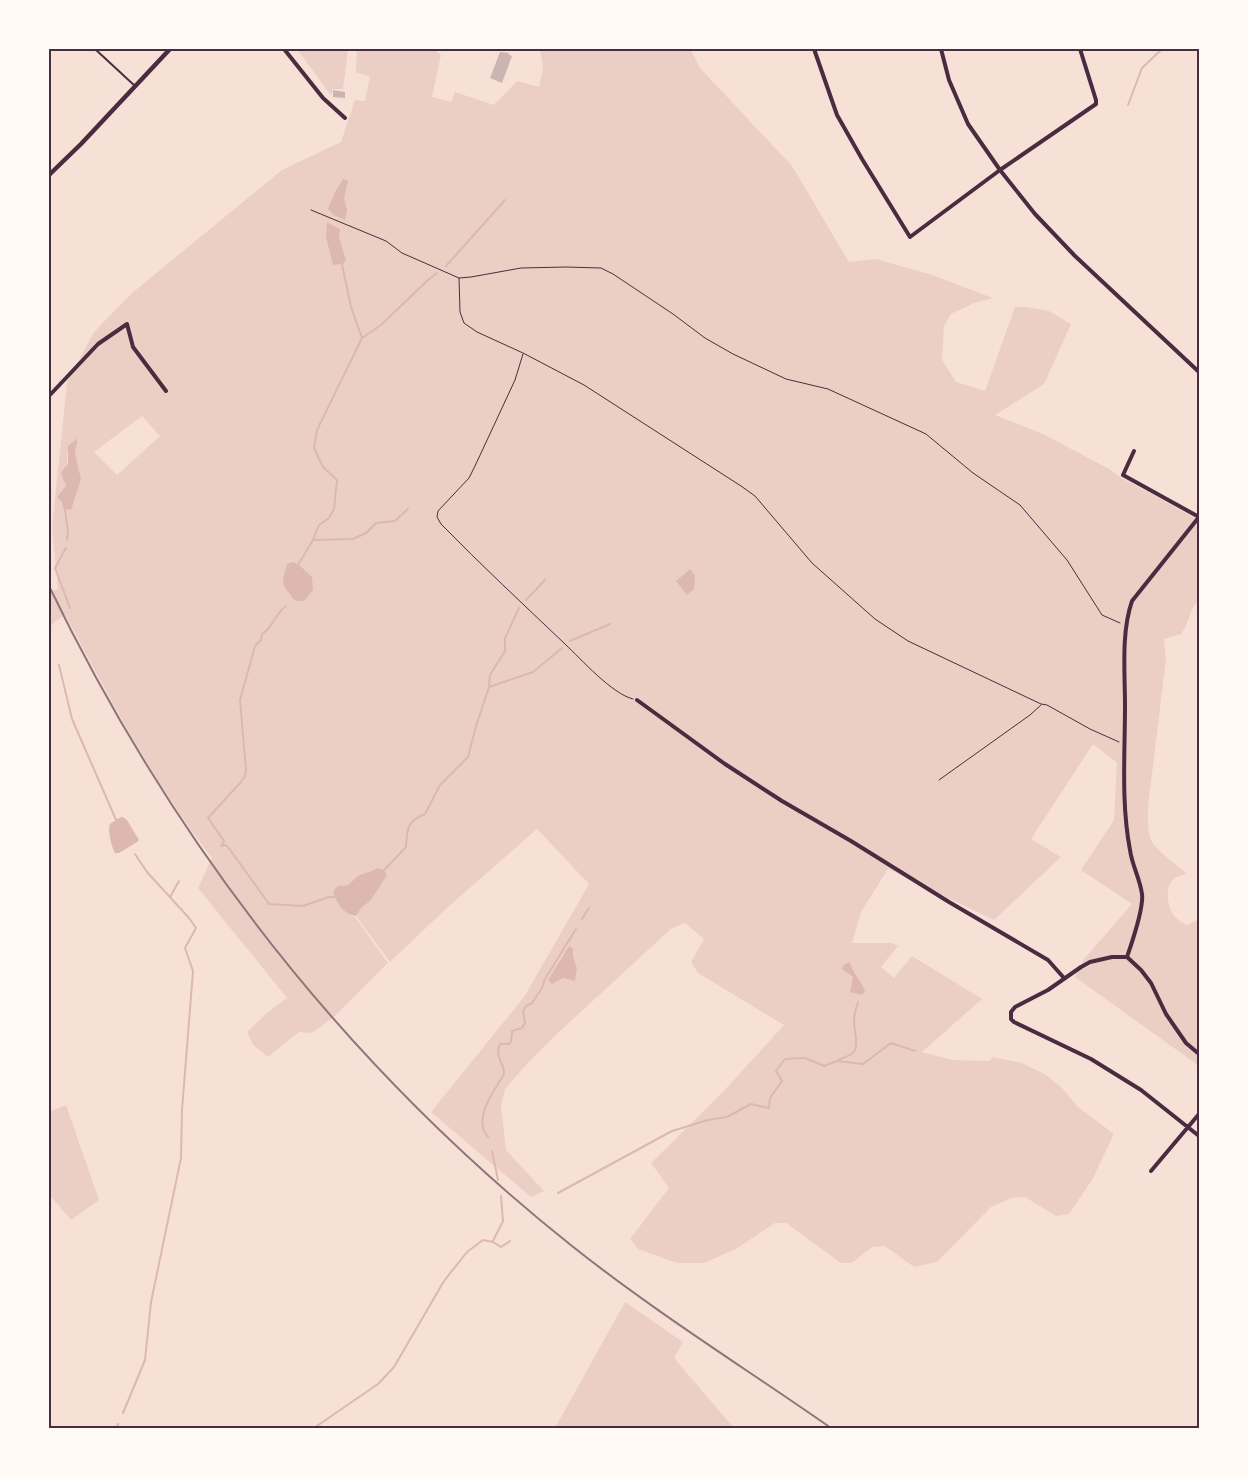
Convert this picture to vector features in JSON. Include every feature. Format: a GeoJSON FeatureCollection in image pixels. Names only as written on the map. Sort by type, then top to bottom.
{"type":"FeatureCollection","features":[{"type":"Feature","properties":{"kind":"street"},"geometry":{"type":"LineString","coordinates":[[49,175],[81,144],[170,49]]}},
{"type":"Feature","properties":{"kind":"street"},"geometry":{"type":"LineString","coordinates":[[284,49],[323,98],[346,118]]}},
{"type":"Feature","properties":{"kind":"street"},"geometry":{"type":"LineString","coordinates":[[814,49],[838,115],[862,159],[910,237],[1000,170],[1096,104],[1080,49]]}},
{"type":"Feature","properties":{"kind":"street"},"geometry":{"type":"LineString","coordinates":[[941,49],[949,80],[968,124],[1000,170],[1035,214],[1074,255],[1199,372]]}},
{"type":"Feature","properties":{"kind":"street"},"geometry":{"type":"LineString","coordinates":[[49,396],[98,344],[127,324],[133,347],[166,391]]}},
{"type":"Feature","properties":{"kind":"street"},"geometry":{"type":"LineString","coordinates":[[1127,957],[1142,895],[1130,851],[1125,810],[1126,626],[1128,612],[1132,600],[1199,517],[1123,475],[1134,451]]}},
{"type":"Feature","properties":{"kind":"street"},"geometry":{"type":"LineString","coordinates":[[637,700],[725,764],[782,801],[1048,960],[1064,978]]}},
{"type":"Feature","properties":{"kind":"street"},"geometry":{"type":"LineString","coordinates":[[1199,1054],[1186,1043],[1166,1014],[1151,983],[1127,957],[1112,957],[1090,962],[1011,1012],[1011,1019],[1014,1022],[1098,1064],[1141,1090],[1199,1136]]}},
{"type":"Feature","properties":{"kind":"street"},"geometry":{"type":"LineString","coordinates":[[1151,1171],[1199,1114]]}},
{"type":"Feature","properties":{"kind":"lane"},"geometry":{"type":"LineString","coordinates":[[95,49],[135,86]]}},
{"type":"Feature","properties":{"kind":"path"},"geometry":{"type":"LineString","coordinates":[[311,210],[386,241],[402,253],[459,278],[521,268],[601,268],[613,274],[674,314],[705,338],[734,354],[786,380],[828,389],[926,434],[973,473],[1020,504],[1068,560],[1102,615],[1126,626]]}},
{"type":"Feature","properties":{"kind":"path"},"geometry":{"type":"LineString","coordinates":[[459,278],[460,312],[464,323],[476,332],[523,353],[584,385],[755,496],[812,563],[875,618],[908,640],[1041,704],[1048,705],[1090,729],[1125,744]]}},
{"type":"Feature","properties":{"kind":"path"},"geometry":{"type":"LineString","coordinates":[[523,353],[515,380],[469,478],[438,511],[437,517],[440,524],[593,672],[628,698],[637,700]]}},
{"type":"Feature","properties":{"kind":"path"},"geometry":{"type":"LineString","coordinates":[[939,780],[1030,715],[1041,704]]}},
{"type":"Feature","properties":{"kind":"shaded area"},"geometry":{"type":"Polygon","coordinates":[[[297,49],[348,49],[343,89],[332,89],[332,94],[330,94],[297,49]]]}},
{"type":"Feature","properties":{"kind":"shaded area"},"geometry":{"type":"Polygon","coordinates":[[[357,49],[434,49],[441,55],[432,97],[451,102],[455,92],[494,105],[517,81],[539,87],[543,68],[540,49],[690,49],[701,69],[792,166],[849,262],[876,259],[932,275],[993,298],[974,303],[951,314],[944,326],[942,360],[956,382],[985,391],[1015,307],[1049,311],[1071,324],[1044,384],[995,415],[1043,434],[1199,520],[1199,601],[1193,608],[1181,634],[1164,639],[1166,659],[1148,815],[1152,842],[1187,874],[1175,878],[1168,889],[1168,900],[1171,910],[1176,918],[1187,925],[1199,919],[1199,1066],[1075,977],[1084,959],[1132,904],[1081,870],[1114,820],[1117,763],[1093,744],[1031,839],[1061,857],[994,920],[888,869],[861,912],[852,943],[892,943],[898,946],[881,967],[894,978],[912,956],[982,999],[922,1052],[952,1060],[989,1061],[993,1057],[1021,1063],[1045,1074],[1062,1088],[1078,1107],[1114,1134],[1092,1180],[1069,1214],[1056,1216],[1025,1197],[1012,1198],[991,1207],[937,1262],[914,1267],[885,1246],[872,1247],[852,1263],[841,1263],[786,1223],[775,1223],[736,1249],[704,1263],[677,1263],[638,1249],[630,1239],[669,1188],[651,1163],[721,1094],[784,1025],[698,973],[691,962],[704,939],[685,923],[672,928],[559,1032],[505,1089],[501,1106],[506,1150],[544,1191],[531,1197],[431,1112],[524,997],[589,884],[537,829],[448,907],[390,962],[356,916],[360,908],[371,900],[372,871],[359,875],[348,885],[338,886],[350,915],[355,917],[388,963],[335,1016],[312,1033],[299,1032],[268,1057],[253,1045],[247,1032],[268,1012],[287,998],[198,888],[212,858],[171,800],[133,739],[65,614],[49,627],[49,592],[58,589],[52,528],[67,382],[94,332],[132,293],[282,170],[341,142],[355,100],[365,101],[370,77],[356,72],[357,49]],[[142,416],[94,452],[117,475],[160,436],[142,416]],[[78,438],[67,454],[67,475],[63,508],[81,479],[75,453],[78,438]],[[569,946],[548,980],[563,978],[575,980],[577,968],[573,956],[573,948],[569,946]]]}},
{"type":"Feature","properties":{"kind":"shaded area"},"geometry":{"type":"Polygon","coordinates":[[[343,179],[348,181],[344,198],[347,210],[345,220],[334,215],[328,209],[343,179]]]}},
{"type":"Feature","properties":{"kind":"shaded area"},"geometry":{"type":"Polygon","coordinates":[[[327,222],[340,229],[339,237],[346,261],[342,264],[333,265],[326,237],[327,222]]]}},
{"type":"Feature","properties":{"kind":"shaded area"},"geometry":{"type":"Polygon","coordinates":[[[78,438],[75,453],[81,479],[71,510],[63,508],[62,502],[57,497],[66,486],[61,473],[68,464],[68,446],[78,438]]]}},
{"type":"Feature","properties":{"kind":"shaded area"},"geometry":{"type":"Polygon","coordinates":[[[293,562],[298,564],[312,577],[313,590],[304,601],[293,599],[283,583],[287,564],[293,562]]]}},
{"type":"Feature","properties":{"kind":"shaded area"},"geometry":{"type":"Polygon","coordinates":[[[690,569],[695,576],[694,589],[687,595],[676,581],[690,569]]]}},
{"type":"Feature","properties":{"kind":"shaded area"},"geometry":{"type":"Polygon","coordinates":[[[121,817],[127,820],[139,840],[119,853],[115,853],[110,838],[109,826],[121,817]]]}},
{"type":"Feature","properties":{"kind":"shaded area"},"geometry":{"type":"Polygon","coordinates":[[[377,868],[384,870],[387,875],[371,900],[361,908],[356,916],[344,911],[333,891],[338,886],[348,885],[359,875],[377,868]]]}},
{"type":"Feature","properties":{"kind":"shaded area"},"geometry":{"type":"Polygon","coordinates":[[[569,946],[573,948],[573,956],[577,968],[575,981],[563,978],[552,984],[548,980],[569,946]]]}},
{"type":"Feature","properties":{"kind":"shaded area"},"geometry":{"type":"Polygon","coordinates":[[[850,962],[864,988],[865,992],[862,995],[850,992],[853,977],[842,969],[844,965],[850,962]]]}},
{"type":"Feature","properties":{"kind":"shaded area"},"geometry":{"type":"Polygon","coordinates":[[[66,1105],[99,1200],[71,1220],[49,1194],[49,1112],[66,1105]]]}},
{"type":"Feature","properties":{"kind":"shaded area"},"geometry":{"type":"Polygon","coordinates":[[[625,1302],[683,1342],[674,1358],[733,1427],[555,1428],[625,1302]]]}},
{"type":"Feature","properties":{"kind":"building"},"geometry":{"type":"Polygon","coordinates":[[[500,52],[509,53],[512,56],[502,83],[490,78],[500,52]]]}},
{"type":"Feature","properties":{"kind":"building"},"geometry":{"type":"Polygon","coordinates":[[[333,90],[345,92],[345,98],[333,97],[333,90]]]}},
{"type":"Feature","properties":{"kind":"waterway"},"geometry":{"type":"LineString","coordinates":[[1128,105],[1142,68],[1162,49]]}},
{"type":"Feature","properties":{"kind":"waterway"},"geometry":{"type":"LineString","coordinates":[[446,266],[505,200]]}},
{"type":"Feature","properties":{"kind":"waterway"},"geometry":{"type":"LineString","coordinates":[[298,565],[313,540],[319,525],[329,518],[334,509],[337,480],[323,467],[314,448],[317,430],[362,338],[351,307],[342,264]]}},
{"type":"Feature","properties":{"kind":"waterway"},"geometry":{"type":"LineString","coordinates":[[362,338],[381,325],[437,273]]}},
{"type":"Feature","properties":{"kind":"waterway"},"geometry":{"type":"LineString","coordinates":[[65,509],[67,540]]}},
{"type":"Feature","properties":{"kind":"waterway"},"geometry":{"type":"LineString","coordinates":[[314,540],[353,539],[366,533],[376,523],[395,521],[408,509]]}},
{"type":"Feature","properties":{"kind":"waterway"},"geometry":{"type":"LineString","coordinates":[[66,548],[55,568],[70,608]]}},
{"type":"Feature","properties":{"kind":"waterway"},"geometry":{"type":"LineString","coordinates":[[526,600],[545,580]]}},
{"type":"Feature","properties":{"kind":"waterway"},"geometry":{"type":"LineString","coordinates":[[286,606],[262,634],[261,640],[255,646],[240,700],[245,776],[208,818],[224,841],[221,846],[225,845],[228,847],[269,904],[303,906],[334,897]]}},
{"type":"Feature","properties":{"kind":"waterway"},"geometry":{"type":"LineString","coordinates":[[489,685],[490,675],[505,651],[505,638],[519,608]]}},
{"type":"Feature","properties":{"kind":"waterway"},"geometry":{"type":"LineString","coordinates":[[570,641],[610,624]]}},
{"type":"Feature","properties":{"kind":"waterway"},"geometry":{"type":"LineString","coordinates":[[384,870],[406,847],[408,830],[411,823],[425,814],[440,785],[468,757],[489,687],[533,672],[562,648]]}},
{"type":"Feature","properties":{"kind":"waterway"},"geometry":{"type":"LineString","coordinates":[[59,665],[72,719],[117,822]]}},
{"type":"Feature","properties":{"kind":"waterway"},"geometry":{"type":"LineString","coordinates":[[123,1413],[145,1360],[151,1302],[181,1158],[182,1110],[193,971],[185,948],[196,928],[147,872],[135,854]]}},
{"type":"Feature","properties":{"kind":"waterway"},"geometry":{"type":"LineString","coordinates":[[170,897],[179,881]]}},
{"type":"Feature","properties":{"kind":"waterway"},"geometry":{"type":"LineString","coordinates":[[582,919],[589,908]]}},
{"type":"Feature","properties":{"kind":"waterway"},"geometry":{"type":"LineString","coordinates":[[488,1137],[484,1131],[484,1113],[488,1100],[504,1074],[498,1053],[500,1044],[509,1044],[512,1031],[522,1028],[525,1023],[523,1011],[526,1006],[532,1003],[542,988],[545,979],[576,929]]}},
{"type":"Feature","properties":{"kind":"waterway"},"geometry":{"type":"LineString","coordinates":[[838,1060],[850,1055],[855,1050],[854,1018],[858,1002]]}},
{"type":"Feature","properties":{"kind":"waterway"},"geometry":{"type":"LineString","coordinates":[[558,1193],[672,1131],[708,1120],[727,1117],[751,1104],[769,1108],[770,1098],[782,1081],[776,1071],[785,1059],[805,1058],[824,1066],[837,1061],[863,1064],[891,1043],[915,1051]]}},
{"type":"Feature","properties":{"kind":"waterway"},"geometry":{"type":"LineString","coordinates":[[492,1151],[498,1180]]}},
{"type":"Feature","properties":{"kind":"waterway"},"geometry":{"type":"LineString","coordinates":[[493,1241],[503,1221],[501,1196]]}},
{"type":"Feature","properties":{"kind":"waterway"},"geometry":{"type":"LineString","coordinates":[[314,1428],[378,1384],[394,1367],[444,1281],[467,1252],[483,1240],[493,1242],[501,1247],[510,1241]]}},
{"type":"Feature","properties":{"kind":"waterway"},"geometry":{"type":"LineString","coordinates":[[117,1428],[118,1424]]}},
{"type":"Feature","properties":{"kind":"railway"},"geometry":{"type":"LineString","coordinates":[[49,586],[98,681],[152,773],[210,861],[273,946],[341,1027],[413,1104],[490,1177],[572,1246],[668,1317],[831,1428]]}}]}
